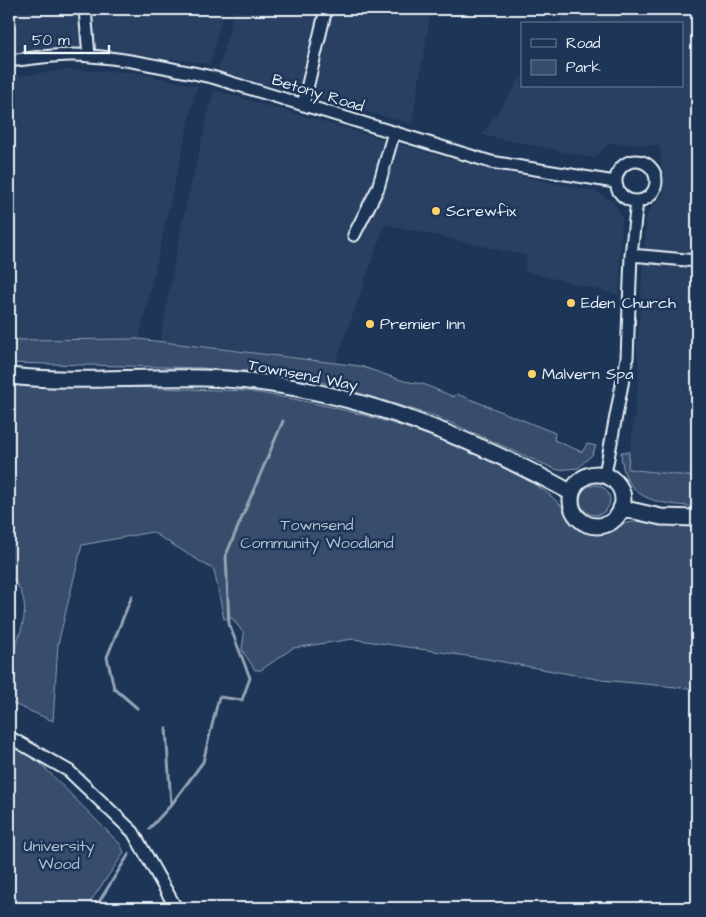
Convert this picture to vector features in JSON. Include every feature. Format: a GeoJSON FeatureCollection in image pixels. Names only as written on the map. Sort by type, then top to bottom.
{"type":"FeatureCollection","features":[{"type":"Feature","properties":{"kind":"main road","name":"Townsend Way"},"geometry":{"type":"LineString","coordinates":[[9,376],[226,379],[322,393],[394,413],[462,439],[572,493]]}},
{"type":"Feature","properties":{"kind":"main road"},"geometry":{"type":"LineString","coordinates":[[605,474],[618,486],[622,495],[621,508],[615,518],[606,524],[595,526],[584,523],[575,514],[571,502],[572,493],[583,478],[605,474]]}},
{"type":"Feature","properties":{"kind":"main road"},"geometry":{"type":"LineString","coordinates":[[621,508],[661,517],[697,518]]}},
{"type":"Feature","properties":{"kind":"street"},"geometry":{"type":"LineString","coordinates":[[85,9],[89,56]]}},
{"type":"Feature","properties":{"kind":"street"},"geometry":{"type":"LineString","coordinates":[[303,105],[326,9]]}},
{"type":"Feature","properties":{"kind":"street","name":"Betony Road"},"geometry":{"type":"LineString","coordinates":[[9,62],[42,56],[89,56],[212,77],[491,162],[615,182]]}},
{"type":"Feature","properties":{"kind":"street"},"geometry":{"type":"LineString","coordinates":[[354,235],[378,188],[394,132]]}},
{"type":"Feature","properties":{"kind":"street"},"geometry":{"type":"LineString","coordinates":[[631,161],[639,161],[648,165],[656,178],[655,186],[645,199],[637,201],[626,199],[618,192],[615,182],[617,173],[622,166],[631,161]]}},
{"type":"Feature","properties":{"kind":"street"},"geometry":{"type":"LineString","coordinates":[[605,474],[627,358],[631,254],[637,201]]}},
{"type":"Feature","properties":{"kind":"street"},"geometry":{"type":"LineString","coordinates":[[631,254],[697,261]]}},
{"type":"Feature","properties":{"kind":"street"},"geometry":{"type":"LineString","coordinates":[[9,737],[69,771],[133,832],[176,908]]}},
{"type":"Feature","properties":{"kind":"shaded area"},"geometry":{"type":"Polygon","coordinates":[[[9,9],[224,9],[210,64],[107,50],[9,55],[9,9]]]}},
{"type":"Feature","properties":{"kind":"shaded area"},"geometry":{"type":"Polygon","coordinates":[[[235,9],[431,9],[412,124],[218,71],[235,9]]]}},
{"type":"Feature","properties":{"kind":"shaded area"},"geometry":{"type":"Polygon","coordinates":[[[568,9],[697,9],[697,477],[628,469],[639,376],[637,346],[647,214],[664,193],[660,146],[610,143],[594,158],[482,135],[521,77],[521,88],[684,88],[684,22],[559,22],[568,9]]]}},
{"type":"Feature","properties":{"kind":"shaded area"},"geometry":{"type":"Polygon","coordinates":[[[67,70],[133,72],[197,86],[139,339],[9,340],[9,77],[67,70]]]}},
{"type":"Feature","properties":{"kind":"shaded area"},"geometry":{"type":"Polygon","coordinates":[[[214,90],[478,167],[597,192],[613,202],[622,217],[619,295],[524,271],[527,256],[385,224],[336,362],[160,341],[183,218],[214,90]]]}},
{"type":"Feature","properties":{"kind":"green space"},"geometry":{"type":"Polygon","coordinates":[[[139,339],[360,366],[404,381],[423,384],[454,397],[457,394],[555,433],[554,440],[582,452],[587,444],[596,446],[592,455],[578,468],[557,470],[438,417],[329,384],[276,373],[201,368],[9,363],[9,340],[139,339]]]}},
{"type":"Feature","properties":{"kind":"green space","name":"Townsend Community Woodland"},"geometry":{"type":"Polygon","coordinates":[[[9,383],[246,391],[316,404],[352,412],[420,433],[454,445],[487,460],[542,489],[575,522],[586,529],[595,531],[631,522],[660,522],[697,527],[697,689],[602,680],[487,659],[353,639],[293,648],[261,670],[255,670],[242,650],[244,634],[232,618],[224,619],[214,570],[152,532],[82,545],[58,644],[53,721],[9,702],[9,667],[24,619],[25,608],[18,586],[9,574],[9,383]]]}},
{"type":"Feature","properties":{"kind":"green space"},"geometry":{"type":"Polygon","coordinates":[[[621,452],[629,452],[628,469],[697,477],[697,507],[655,501],[635,490],[628,481],[623,468],[621,452]]]}},
{"type":"Feature","properties":{"kind":"green space"},"geometry":{"type":"Polygon","coordinates":[[[595,485],[601,486],[609,494],[609,506],[601,514],[595,515],[589,514],[581,506],[580,500],[581,494],[589,486],[595,485]]]}},
{"type":"Feature","properties":{"kind":"green space","name":"University Wood"},"geometry":{"type":"Polygon","coordinates":[[[9,741],[31,754],[121,845],[124,853],[86,908],[9,908],[9,741]]]}},
{"type":"Feature","properties":{"kind":"waterway"},"geometry":{"type":"LineString","coordinates":[[149,829],[171,805],[203,762],[219,697],[242,700],[250,678],[229,624],[226,555],[283,421]]}},
{"type":"Feature","properties":{"kind":"waterway"},"geometry":{"type":"LineString","coordinates":[[132,596],[107,657],[114,688],[137,708]]}},
{"type":"Feature","properties":{"kind":"waterway"},"geometry":{"type":"LineString","coordinates":[[166,728],[171,805]]}},
{"type":"Feature","properties":{"kind":"waterway"},"geometry":{"type":"LineString","coordinates":[[95,908],[129,854]]}},
{"type":"Feature","properties":{"kind":"place","name":"Screwfix"},"geometry":{"type":"Point","coordinates":[436,211]}},
{"type":"Feature","properties":{"kind":"place","name":"Eden Church"},"geometry":{"type":"Point","coordinates":[571,303]}},
{"type":"Feature","properties":{"kind":"place","name":"Premier Inn"},"geometry":{"type":"Point","coordinates":[370,324]}},
{"type":"Feature","properties":{"kind":"place","name":"Malvern Spa"},"geometry":{"type":"Point","coordinates":[532,374]}}]}
